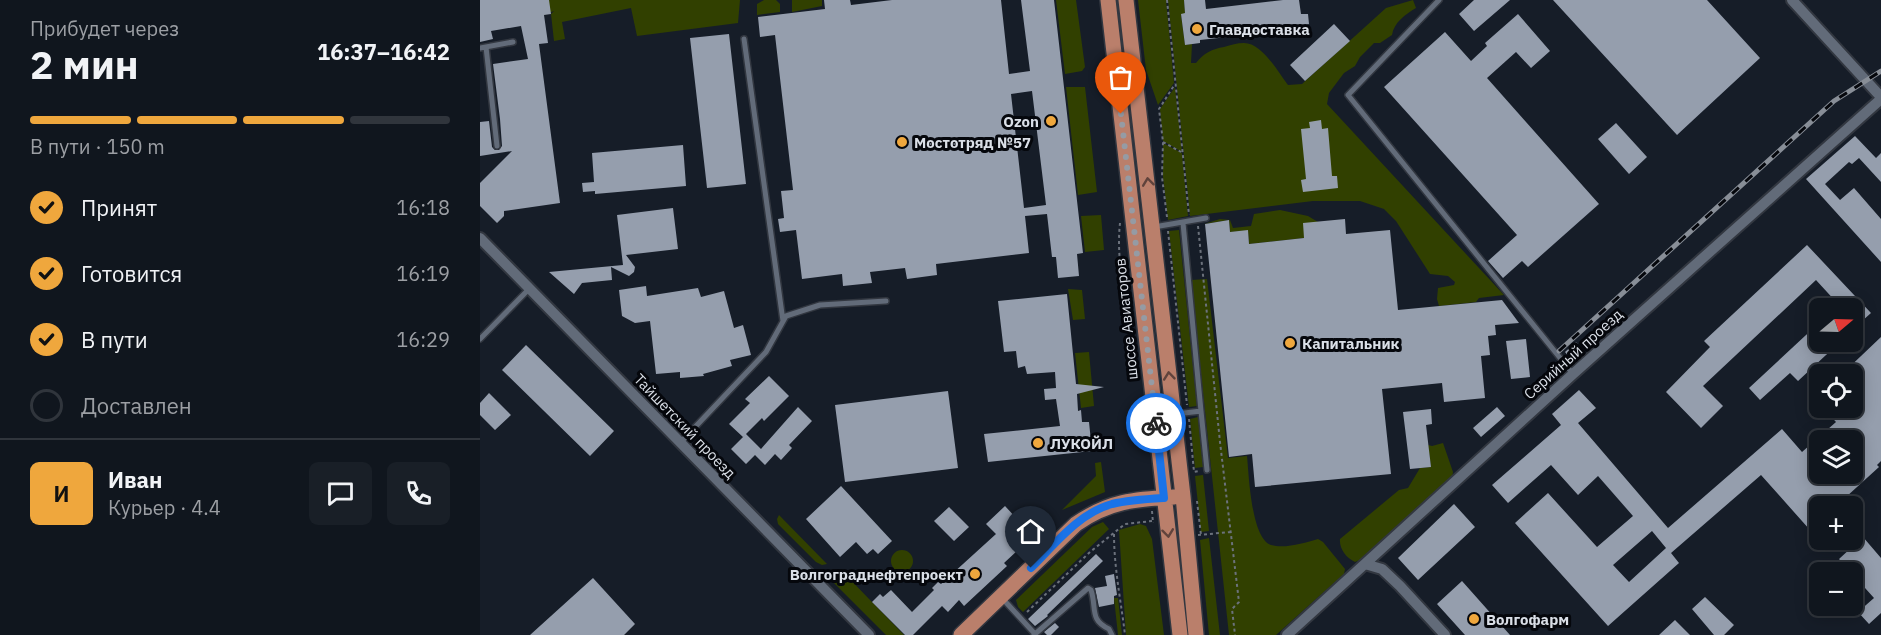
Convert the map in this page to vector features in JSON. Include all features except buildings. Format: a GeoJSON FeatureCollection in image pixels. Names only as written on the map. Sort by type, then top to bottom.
{"type":"FeatureCollection","features":[{"type":"Feature","properties":{"kind":"main road","name":"шоссе Авиаторов"},"geometry":{"type":"LineString","coordinates":[[1108,0],[1180,635]]}},
{"type":"Feature","properties":{"kind":"main road"},"geometry":{"type":"LineString","coordinates":[[1126,0],[1163,228],[1181,413],[1183,496],[1196,635]]}},
{"type":"Feature","properties":{"kind":"main road"},"geometry":{"type":"LineString","coordinates":[[961,635],[1076,524],[1093,512],[1112,504],[1183,496]]}},
{"type":"Feature","properties":{"kind":"street"},"geometry":{"type":"LineString","coordinates":[[1792,0],[1881,98]]}},
{"type":"Feature","properties":{"kind":"street","name":"Серийный проезд"},"geometry":{"type":"LineString","coordinates":[[1287,635],[1573,374],[1881,98]]}},
{"type":"Feature","properties":{"kind":"street","name":"Тайшетский проезд"},"geometry":{"type":"LineString","coordinates":[[480,238],[869,635]]}},
{"type":"Feature","properties":{"kind":"street"},"geometry":{"type":"LineString","coordinates":[[1365,564],[1382,569],[1445,635]]}},
{"type":"Feature","properties":{"kind":"lane"},"geometry":{"type":"LineString","coordinates":[[1439,0],[1348,95],[1573,374]]}},
{"type":"Feature","properties":{"kind":"lane"},"geometry":{"type":"LineString","coordinates":[[744,39],[783,321]]}},
{"type":"Feature","properties":{"kind":"lane"},"geometry":{"type":"LineString","coordinates":[[497,146],[483,47],[513,42]]}},
{"type":"Feature","properties":{"kind":"lane"},"geometry":{"type":"LineString","coordinates":[[1163,228],[1206,218]]}},
{"type":"Feature","properties":{"kind":"lane"},"geometry":{"type":"LineString","coordinates":[[1185,224],[1207,470]]}},
{"type":"Feature","properties":{"kind":"lane"},"geometry":{"type":"LineString","coordinates":[[480,339],[529,289]]}},
{"type":"Feature","properties":{"kind":"lane"},"geometry":{"type":"LineString","coordinates":[[680,443],[766,352],[786,316],[820,305],[886,301]]}},
{"type":"Feature","properties":{"kind":"lane"},"geometry":{"type":"LineString","coordinates":[[1181,413],[1201,411]]}},
{"type":"Feature","properties":{"kind":"lane"},"geometry":{"type":"LineString","coordinates":[[1001,597],[1034,635],[1088,588],[1093,595],[1096,619],[1101,626],[1109,629],[1112,635]]}},
{"type":"Feature","properties":{"kind":"path"},"geometry":{"type":"LineString","coordinates":[[1167,0],[1182,153],[1185,224]]}},
{"type":"Feature","properties":{"kind":"path"},"geometry":{"type":"LineString","coordinates":[[1175,84],[1159,109],[1163,142],[1163,228],[1181,413],[1194,472]]}},
{"type":"Feature","properties":{"kind":"path"},"geometry":{"type":"LineString","coordinates":[[1163,142],[1182,153]]}},
{"type":"Feature","properties":{"kind":"path"},"geometry":{"type":"LineString","coordinates":[[1163,228],[1185,224],[1198,225],[1239,602],[1232,609],[1235,635]]}},
{"type":"Feature","properties":{"kind":"path"},"geometry":{"type":"LineString","coordinates":[[1020,618],[1090,552],[1125,524],[1153,520]]}},
{"type":"Feature","properties":{"kind":"path"},"geometry":{"type":"LineString","coordinates":[[1114,533],[1116,570],[1125,635]]}},
{"type":"Feature","properties":{"kind":"green space"},"geometry":{"type":"Polygon","coordinates":[[[480,0],[740,0],[738,23],[637,36],[631,8],[562,22],[565,39],[554,41],[551,14],[554,11],[544,15],[480,0]]]}},
{"type":"Feature","properties":{"kind":"green space"},"geometry":{"type":"Polygon","coordinates":[[[764,0],[776,0],[780,4],[780,12],[757,15],[757,4],[764,0]]]}},
{"type":"Feature","properties":{"kind":"green space"},"geometry":{"type":"Polygon","coordinates":[[[792,0],[822,0],[822,6],[792,12],[792,0]]]}},
{"type":"Feature","properties":{"kind":"green space"},"geometry":{"type":"Polygon","coordinates":[[[1056,0],[1076,0],[1085,67],[1082,71],[1065,74],[1056,0]]]}},
{"type":"Feature","properties":{"kind":"green space"},"geometry":{"type":"Polygon","coordinates":[[[1138,0],[1166,0],[1174,83],[1158,105],[1146,70],[1138,0]]]}},
{"type":"Feature","properties":{"kind":"green space"},"geometry":{"type":"Polygon","coordinates":[[[1168,0],[1184,0],[1185,13],[1181,15],[1185,45],[1192,44],[1191,63],[1196,63],[1205,54],[1216,49],[1239,43],[1251,44],[1269,59],[1288,85],[1302,84],[1386,8],[1413,0],[1416,8],[1398,22],[1392,35],[1380,43],[1374,43],[1360,57],[1355,66],[1344,73],[1329,93],[1327,104],[1504,295],[1479,298],[1476,302],[1439,306],[1438,288],[1454,285],[1455,282],[1448,276],[1430,274],[1396,221],[1384,209],[1360,201],[1313,201],[1190,216],[1168,0]]]}},
{"type":"Feature","properties":{"kind":"green space"},"geometry":{"type":"Polygon","coordinates":[[[1066,87],[1085,87],[1097,192],[1078,195],[1066,87]]]}},
{"type":"Feature","properties":{"kind":"green space"},"geometry":{"type":"Polygon","coordinates":[[[1175,87],[1182,152],[1163,141],[1160,109],[1175,87]]]}},
{"type":"Feature","properties":{"kind":"green space"},"geometry":{"type":"Polygon","coordinates":[[[1163,143],[1182,153],[1188,216],[1168,220],[1163,177],[1163,143]]]}},
{"type":"Feature","properties":{"kind":"green space"},"geometry":{"type":"Polygon","coordinates":[[[1280,210],[1308,216],[1318,222],[1304,238],[1249,244],[1248,231],[1230,232],[1229,220],[1204,224],[1220,219],[1230,220],[1233,228],[1251,226],[1254,214],[1280,210]]]}},
{"type":"Feature","properties":{"kind":"green space"},"geometry":{"type":"Polygon","coordinates":[[[1101,215],[1104,250],[1085,252],[1081,216],[1101,215]]]}},
{"type":"Feature","properties":{"kind":"green space"},"geometry":{"type":"Polygon","coordinates":[[[1179,230],[1197,406],[1189,407],[1169,231],[1179,230]]]}},
{"type":"Feature","properties":{"kind":"green space"},"geometry":{"type":"Polygon","coordinates":[[[1207,279],[1228,458],[1247,456],[1252,505],[1259,531],[1264,540],[1276,546],[1294,545],[1318,539],[1345,569],[1344,574],[1276,635],[1229,635],[1191,280],[1207,279]]]}},
{"type":"Feature","properties":{"kind":"green space"},"geometry":{"type":"Polygon","coordinates":[[[1068,289],[1082,290],[1085,319],[1073,320],[1068,289]]]}},
{"type":"Feature","properties":{"kind":"green space"},"geometry":{"type":"Polygon","coordinates":[[[1089,352],[1094,406],[1081,408],[1075,353],[1089,352]]]}},
{"type":"Feature","properties":{"kind":"green space"},"geometry":{"type":"Polygon","coordinates":[[[1198,417],[1203,467],[1195,468],[1190,419],[1198,417]]]}},
{"type":"Feature","properties":{"kind":"green space"},"geometry":{"type":"Polygon","coordinates":[[[1443,443],[1453,472],[1452,479],[1360,560],[1355,562],[1349,558],[1342,549],[1340,539],[1399,490],[1408,488],[1420,468],[1431,467],[1428,445],[1443,443]]]}},
{"type":"Feature","properties":{"kind":"green space"},"geometry":{"type":"Polygon","coordinates":[[[1101,462],[1105,492],[1062,510],[1096,476],[1095,463],[1101,462]]]}},
{"type":"Feature","properties":{"kind":"green space"},"geometry":{"type":"Polygon","coordinates":[[[1203,475],[1209,531],[1201,532],[1195,476],[1203,475]]]}},
{"type":"Feature","properties":{"kind":"green space"},"geometry":{"type":"Polygon","coordinates":[[[779,515],[827,564],[822,565],[816,562],[778,524],[779,515]]]}},
{"type":"Feature","properties":{"kind":"green space"},"geometry":{"type":"Polygon","coordinates":[[[1103,522],[1109,529],[1023,612],[1016,600],[1092,527],[1103,522]]]}},
{"type":"Feature","properties":{"kind":"green space"},"geometry":{"type":"Polygon","coordinates":[[[1140,524],[1146,526],[1152,539],[1164,635],[1126,635],[1119,530],[1140,524]]]}},
{"type":"Feature","properties":{"kind":"green space"},"geometry":{"type":"Polygon","coordinates":[[[1209,538],[1220,635],[1209,635],[1200,540],[1209,538]]]}},
{"type":"Feature","properties":{"kind":"green space"},"geometry":{"type":"Polygon","coordinates":[[[902,550],[910,553],[913,561],[910,569],[902,572],[894,569],[891,561],[894,553],[902,550]]]}},
{"type":"Feature","properties":{"kind":"green space"},"geometry":{"type":"Polygon","coordinates":[[[840,569],[904,635],[886,635],[832,581],[837,570],[840,569]]]}},
{"type":"Feature","properties":{"kind":"green space"},"geometry":{"type":"Polygon","coordinates":[[[1114,598],[1118,598],[1122,635],[1118,635],[1114,598]]]}},
{"type":"Feature","properties":{"kind":"railway"},"geometry":{"type":"LineString","coordinates":[[1559,351],[1834,101],[1881,71]]}},
{"type":"Feature","properties":{"kind":"way so far"},"geometry":{"type":"LineString","coordinates":[[1121,114],[1156,423]]}},
{"type":"Feature","properties":{"kind":"place","name":"Главдоставка"},"geometry":{"type":"Point","coordinates":[1197,29]}},
{"type":"Feature","properties":{"kind":"place","name":"Ozon"},"geometry":{"type":"Point","coordinates":[1051,121]}},
{"type":"Feature","properties":{"kind":"place","name":"Мостотряд №57"},"geometry":{"type":"Point","coordinates":[902,142]}},
{"type":"Feature","properties":{"kind":"place","name":"Капитальник"},"geometry":{"type":"Point","coordinates":[1290,343]}},
{"type":"Feature","properties":{"kind":"place","name":"ЛУКОЙЛ"},"geometry":{"type":"Point","coordinates":[1038,443]}},
{"type":"Feature","properties":{"kind":"place","name":"Волгограднефтепроект"},"geometry":{"type":"Point","coordinates":[975,574]}},
{"type":"Feature","properties":{"kind":"place","name":"Волгофарм"},"geometry":{"type":"Point","coordinates":[1474,619]}},
{"type":"Feature","properties":{"kind":"route"},"geometry":{"type":"LineString","coordinates":[[1031,568],[1076,524],[1093,512],[1112,504],[1164,498],[1156,423]]}}]}
